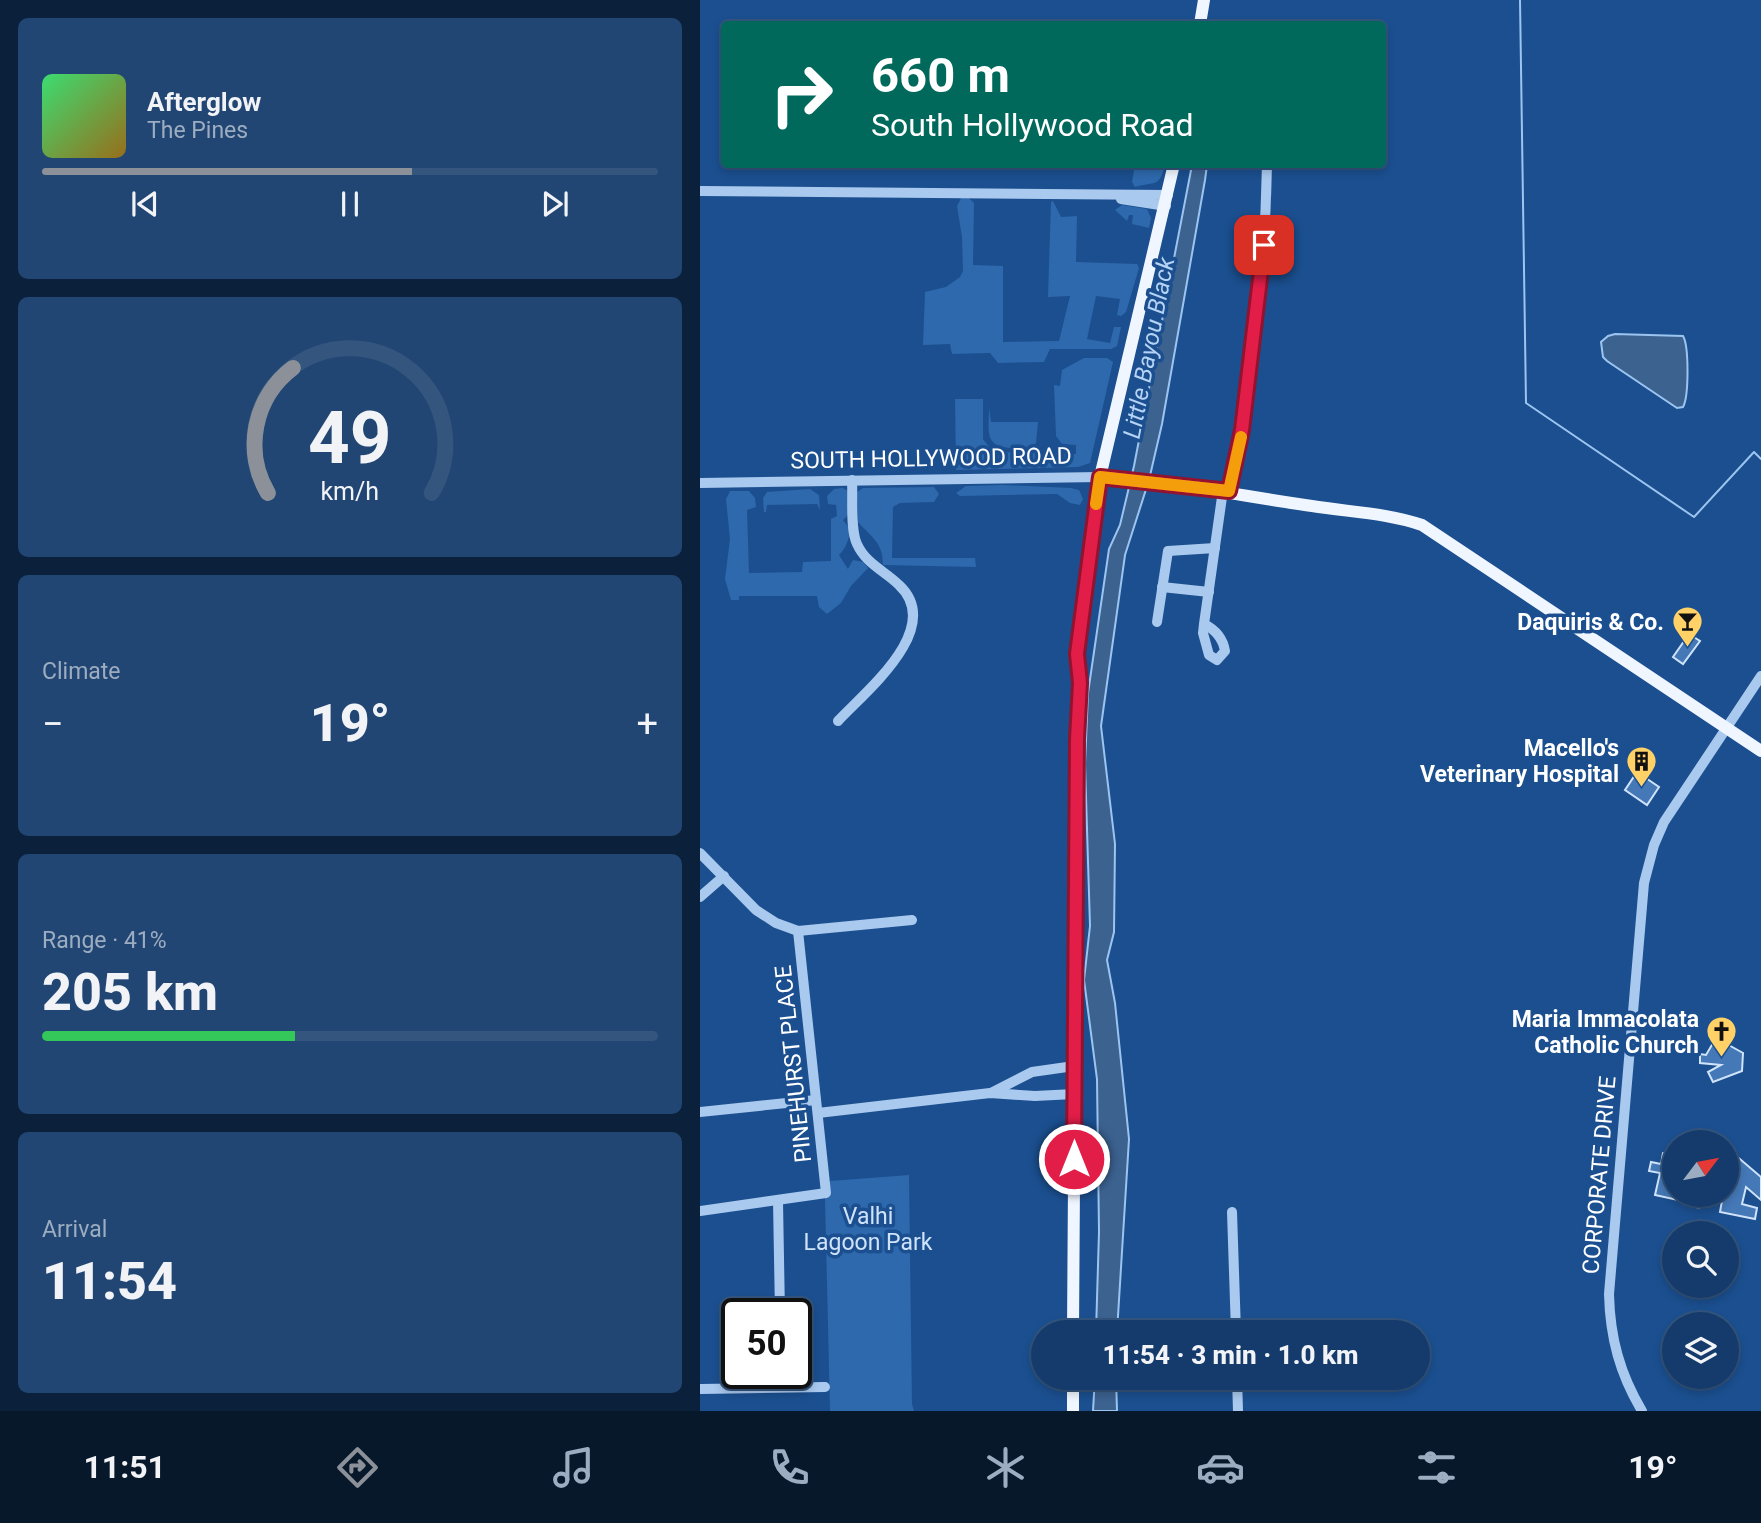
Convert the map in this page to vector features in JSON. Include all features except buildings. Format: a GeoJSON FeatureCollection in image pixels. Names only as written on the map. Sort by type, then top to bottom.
{"type":"FeatureCollection","features":[{"type":"Feature","properties":{"kind":"main road"},"geometry":{"type":"LineString","coordinates":[[1200,21],[1204,0]]}},
{"type":"Feature","properties":{"kind":"main road"},"geometry":{"type":"LineString","coordinates":[[1073,1320],[1077,739],[1080,683],[1077,654],[1100,477],[1173,168]]}},
{"type":"Feature","properties":{"kind":"main road","name":"SOUTH HOLLYWOOD ROAD"},"geometry":{"type":"LineString","coordinates":[[1100,477],[1129,478],[1226,491],[1404,519],[1422,525],[1761,751]]}},
{"type":"Feature","properties":{"kind":"main road"},"geometry":{"type":"LineString","coordinates":[[1073,1390],[1073,1411]]}},
{"type":"Feature","properties":{"kind":"street"},"geometry":{"type":"LineString","coordinates":[[1205,624],[1215,548],[1242,430],[1261,291],[1267,168]]}},
{"type":"Feature","properties":{"kind":"street"},"geometry":{"type":"LineString","coordinates":[[700,191],[1110,196],[1167,200]]}},
{"type":"Feature","properties":{"kind":"street","name":"SOUTH HOLLYWOOD ROAD"},"geometry":{"type":"LineString","coordinates":[[700,483],[1100,477]]}},
{"type":"Feature","properties":{"kind":"street"},"geometry":{"type":"LineString","coordinates":[[838,722],[904,649],[914,620],[901,595],[855,542],[852,480]]}},
{"type":"Feature","properties":{"kind":"street"},"geometry":{"type":"LineString","coordinates":[[1157,622],[1168,551],[1215,548]]}},
{"type":"Feature","properties":{"kind":"street"},"geometry":{"type":"LineString","coordinates":[[1162,587],[1209,592]]}},
{"type":"Feature","properties":{"kind":"street","name":"CORPORATE DRIVE"},"geometry":{"type":"LineString","coordinates":[[1642,1411],[1622,1373],[1614,1347],[1609,1294],[1644,883],[1654,845],[1664,822],[1761,676]]}},
{"type":"Feature","properties":{"kind":"street"},"geometry":{"type":"LineString","coordinates":[[700,853],[756,910],[776,923],[798,931],[912,920]]}},
{"type":"Feature","properties":{"kind":"street"},"geometry":{"type":"LineString","coordinates":[[700,897],[724,876]]}},
{"type":"Feature","properties":{"kind":"street","name":"PINEHURST PLACE"},"geometry":{"type":"LineString","coordinates":[[778,1201],[826,1193],[798,931]]}},
{"type":"Feature","properties":{"kind":"street"},"geometry":{"type":"LineString","coordinates":[[990,1093],[1031,1072],[1074,1066]]}},
{"type":"Feature","properties":{"kind":"street"},"geometry":{"type":"LineString","coordinates":[[818,1112],[990,1093],[1035,1096],[1074,1094]]}},
{"type":"Feature","properties":{"kind":"street"},"geometry":{"type":"LineString","coordinates":[[700,1112],[816,1100]]}},
{"type":"Feature","properties":{"kind":"street"},"geometry":{"type":"LineString","coordinates":[[700,1211],[778,1201],[780,1298]]}},
{"type":"Feature","properties":{"kind":"street"},"geometry":{"type":"LineString","coordinates":[[1232,1212],[1236,1320]]}},
{"type":"Feature","properties":{"kind":"street"},"geometry":{"type":"LineString","coordinates":[[812,1387],[825,1387]]}},
{"type":"Feature","properties":{"kind":"street"},"geometry":{"type":"LineString","coordinates":[[700,1390],[727,1389]]}},
{"type":"Feature","properties":{"kind":"street"},"geometry":{"type":"LineString","coordinates":[[1237,1390],[1238,1411]]}},
{"type":"Feature","properties":{"kind":"green space"},"geometry":{"type":"Polygon","coordinates":[[[1134,168],[1164,168],[1161,177],[1152,183],[1135,187],[1132,182],[1134,168]]]}},
{"type":"Feature","properties":{"kind":"green space"},"geometry":{"type":"Polygon","coordinates":[[[961,198],[969,198],[974,203],[973,265],[1003,266],[1003,342],[1059,341],[1070,296],[1048,297],[1053,201],[1061,217],[1077,216],[1076,262],[1137,264],[1139,268],[1126,312],[1121,316],[1117,315],[1120,299],[1096,296],[1087,339],[1110,343],[1114,327],[1121,327],[1117,346],[1111,349],[1050,349],[1044,362],[998,363],[990,353],[952,354],[950,344],[923,345],[925,292],[946,287],[960,277],[963,271],[962,237],[957,206],[961,198]]]}},
{"type":"Feature","properties":{"kind":"green space"},"geometry":{"type":"Polygon","coordinates":[[[1122,205],[1147,209],[1151,218],[1149,228],[1132,224],[1133,215],[1129,215],[1127,221],[1115,210],[1122,205]]]}},
{"type":"Feature","properties":{"kind":"green space"},"geometry":{"type":"Polygon","coordinates":[[[1084,358],[1107,358],[1113,362],[1090,463],[1078,467],[956,470],[955,399],[983,399],[983,439],[993,452],[1076,454],[1076,445],[1062,444],[1056,436],[1054,385],[1060,386],[1062,370],[1084,358]]]}},
{"type":"Feature","properties":{"kind":"green space"},"geometry":{"type":"Polygon","coordinates":[[[989,407],[991,422],[1038,422],[1036,443],[1023,448],[997,445],[990,436],[989,407]]]}},
{"type":"Feature","properties":{"kind":"green space"},"geometry":{"type":"Polygon","coordinates":[[[966,486],[1071,488],[1079,490],[1083,499],[1080,505],[1070,503],[1057,494],[960,496],[956,493],[966,486]]]}},
{"type":"Feature","properties":{"kind":"green space"},"geometry":{"type":"Polygon","coordinates":[[[934,487],[939,494],[934,502],[900,503],[893,507],[892,558],[975,558],[976,567],[883,565],[879,545],[858,522],[857,492],[863,488],[934,487]]]}},
{"type":"Feature","properties":{"kind":"green space"},"geometry":{"type":"Polygon","coordinates":[[[843,488],[848,491],[850,513],[843,520],[850,529],[845,547],[839,555],[848,569],[853,560],[863,562],[868,568],[851,586],[841,603],[827,614],[819,607],[817,596],[739,596],[739,600],[731,600],[725,579],[730,539],[726,499],[730,491],[749,491],[755,498],[756,507],[747,510],[749,573],[802,572],[803,562],[831,561],[831,519],[837,516],[836,505],[828,504],[827,496],[834,489],[843,488]]]}},
{"type":"Feature","properties":{"kind":"green space"},"geometry":{"type":"Polygon","coordinates":[[[810,489],[819,495],[820,510],[817,504],[767,505],[764,512],[763,498],[767,492],[810,489]]]}},
{"type":"Feature","properties":{"kind":"green space","name":"Valhi Lagoon Park"},"geometry":{"type":"Polygon","coordinates":[[[909,1175],[914,1411],[830,1411],[825,1198],[829,1195],[830,1181],[909,1175]]]}},
{"type":"Feature","properties":{"kind":"shaded area"},"geometry":{"type":"Polygon","coordinates":[[[1191,168],[1207,168],[1162,424],[1149,480],[1125,555],[1101,726],[1115,844],[1114,932],[1107,960],[1115,1003],[1129,1139],[1118,1320],[1096,1320],[1099,1232],[1097,1079],[1084,980],[1090,926],[1085,764],[1088,693],[1109,549],[1120,525],[1134,466],[1191,168]]]}},
{"type":"Feature","properties":{"kind":"shaded area"},"geometry":{"type":"Polygon","coordinates":[[[1615,334],[1683,336],[1687,371],[1683,407],[1677,408],[1603,357],[1601,342],[1615,334]]]}},
{"type":"Feature","properties":{"kind":"shaded area"},"geometry":{"type":"Polygon","coordinates":[[[1094,1390],[1116,1390],[1117,1411],[1093,1411],[1094,1390]]]}},
{"type":"Feature","properties":{"kind":"waterway"},"geometry":{"type":"LineString","coordinates":[[1520,0],[1526,403],[1694,517],[1754,452],[1761,459]]}},
{"type":"Feature","properties":{"kind":"slow traffic"},"geometry":{"type":"LineString","coordinates":[[1096,504],[1100,477],[1129,478],[1229,491],[1241,437]]}},
{"type":"Feature","properties":{"kind":"place","name":"Daquiris & Co."},"geometry":{"type":"Point","coordinates":[1687,649]}},
{"type":"Feature","properties":{"kind":"place","name":"Macello's Veterinary Hospital"},"geometry":{"type":"Point","coordinates":[1642,788]}},
{"type":"Feature","properties":{"kind":"place","name":"Maria Immacolata Catholic Church"},"geometry":{"type":"Point","coordinates":[1722,1059]}},
{"type":"Feature","properties":{"kind":"route"},"geometry":{"type":"LineString","coordinates":[[1074,1159],[1077,739],[1080,683],[1077,654],[1100,477],[1129,478],[1229,491],[1242,430],[1261,291],[1264,245]]}},
{"type":"Feature","properties":{"kind":"water label","name":"Little Bayou Black"},"geometry":{"type":"Point","coordinates":[1149,348]}}]}
